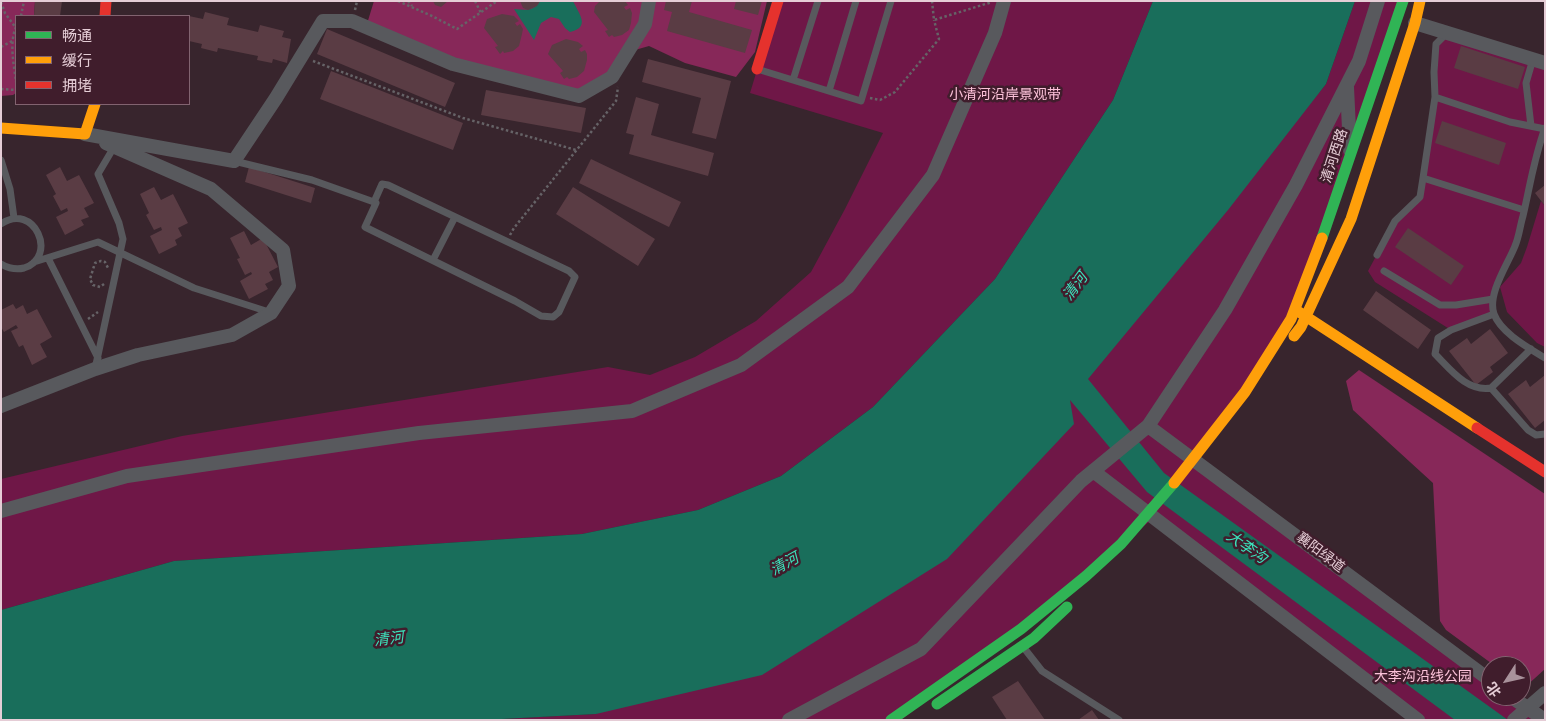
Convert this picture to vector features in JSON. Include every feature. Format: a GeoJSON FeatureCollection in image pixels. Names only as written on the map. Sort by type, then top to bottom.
{"type":"FeatureCollection","features":[{"type":"Feature","properties":{"kind":"main road"},"geometry":{"type":"LineString","coordinates":[[105,15],[106,1]]}},
{"type":"Feature","properties":{"kind":"main road"},"geometry":{"type":"LineString","coordinates":[[758,69],[778,1]]}},
{"type":"Feature","properties":{"kind":"main road","name":"清河西路"},"geometry":{"type":"LineString","coordinates":[[1195,466],[1245,392],[1293,314],[1333,210],[1403,1]]}},
{"type":"Feature","properties":{"kind":"main road"},"geometry":{"type":"LineString","coordinates":[[1290,343],[1306,316],[1350,219],[1415,23],[1420,1]]}},
{"type":"Feature","properties":{"kind":"main road"},"geometry":{"type":"LineString","coordinates":[[1,128],[85,134],[95,105]]}},
{"type":"Feature","properties":{"kind":"main road"},"geometry":{"type":"LineString","coordinates":[[1293,314],[1306,316],[1545,472]]}},
{"type":"Feature","properties":{"kind":"main road"},"geometry":{"type":"LineString","coordinates":[[928,709],[1034,638],[1132,546],[1156,513],[1195,466],[1240,418],[1280,358]]}},
{"type":"Feature","properties":{"kind":"main road"},"geometry":{"type":"LineString","coordinates":[[890,720],[1022,629],[1086,576],[1156,513]]}},
{"type":"Feature","properties":{"kind":"street"},"geometry":{"type":"LineString","coordinates":[[85,134],[234,160],[323,21],[352,21],[452,64],[579,96],[612,78],[645,24],[649,1]]}},
{"type":"Feature","properties":{"kind":"street"},"geometry":{"type":"LineString","coordinates":[[1,511],[127,476],[419,433],[632,411],[741,365],[848,287],[933,175],[996,33],[1004,1]]}},
{"type":"Feature","properties":{"kind":"street"},"geometry":{"type":"LineString","coordinates":[[789,720],[921,649],[1081,481],[1144,429],[1225,310],[1296,185],[1360,61],[1378,1]]}},
{"type":"Feature","properties":{"kind":"street"},"geometry":{"type":"LineString","coordinates":[[1415,23],[1539,61]]}},
{"type":"Feature","properties":{"kind":"street"},"geometry":{"type":"LineString","coordinates":[[1347,86],[1350,159]]}},
{"type":"Feature","properties":{"kind":"street"},"geometry":{"type":"LineString","coordinates":[[3,402],[97,364],[232,335],[271,313],[289,286],[283,250],[211,189],[85,134]]}},
{"type":"Feature","properties":{"kind":"street","name":"襄阳绿道"},"geometry":{"type":"LineString","coordinates":[[1144,429],[1481,675]]}},
{"type":"Feature","properties":{"kind":"street"},"geometry":{"type":"LineString","coordinates":[[1095,469],[1156,513],[1418,720]]}},
{"type":"Feature","properties":{"kind":"street"},"geometry":{"type":"LineString","coordinates":[[1520,714],[1545,693]]}},
{"type":"Feature","properties":{"kind":"street"},"geometry":{"type":"LineString","coordinates":[[1520,714],[1545,720]]}},
{"type":"Feature","properties":{"kind":"lane"},"geometry":{"type":"LineString","coordinates":[[794,80],[818,1]]}},
{"type":"Feature","properties":{"kind":"lane"},"geometry":{"type":"LineString","coordinates":[[829,91],[856,1]]}},
{"type":"Feature","properties":{"kind":"lane"},"geometry":{"type":"LineString","coordinates":[[758,69],[861,101],[890,1]]}},
{"type":"Feature","properties":{"kind":"lane"},"geometry":{"type":"LineString","coordinates":[[1376,255],[1395,222],[1420,197],[1435,97],[1436,44],[1447,33]]}},
{"type":"Feature","properties":{"kind":"lane"},"geometry":{"type":"LineString","coordinates":[[1531,126],[1526,83],[1539,61]]}},
{"type":"Feature","properties":{"kind":"lane"},"geometry":{"type":"LineString","coordinates":[[1435,97],[1510,122],[1545,128],[1536,152],[1516,244],[1501,275],[1493,299],[1494,314],[1504,328],[1516,340],[1545,358]]}},
{"type":"Feature","properties":{"kind":"lane"},"geometry":{"type":"LineString","coordinates":[[97,364],[123,239],[119,223],[98,174],[114,147]]}},
{"type":"Feature","properties":{"kind":"lane"},"geometry":{"type":"LineString","coordinates":[[1,160],[10,189],[14,218]]}},
{"type":"Feature","properties":{"kind":"lane"},"geometry":{"type":"LineString","coordinates":[[234,160],[312,180],[374,202]]}},
{"type":"Feature","properties":{"kind":"lane"},"geometry":{"type":"LineString","coordinates":[[1423,178],[1524,210]]}},
{"type":"Feature","properties":{"kind":"lane"},"geometry":{"type":"LineString","coordinates":[[382,184],[388,185],[507,241],[569,271],[575,277],[559,312],[553,316],[541,316],[515,301],[365,227],[382,184]]}},
{"type":"Feature","properties":{"kind":"lane"},"geometry":{"type":"LineString","coordinates":[[433,260],[455,217]]}},
{"type":"Feature","properties":{"kind":"lane"},"geometry":{"type":"LineString","coordinates":[[1,224],[14,218],[23,219],[37,229],[41,237],[42,246],[34,262]]}},
{"type":"Feature","properties":{"kind":"lane"},"geometry":{"type":"LineString","coordinates":[[1,264],[13,269],[21,269],[34,262],[98,242],[194,288],[271,313]]}},
{"type":"Feature","properties":{"kind":"lane"},"geometry":{"type":"LineString","coordinates":[[48,258],[81,324],[97,364]]}},
{"type":"Feature","properties":{"kind":"lane"},"geometry":{"type":"LineString","coordinates":[[1384,271],[1440,305],[1456,305],[1493,299]]}},
{"type":"Feature","properties":{"kind":"lane"},"geometry":{"type":"LineString","coordinates":[[1494,314],[1451,330],[1438,338],[1435,354],[1465,383],[1481,390],[1491,388],[1531,349]]}},
{"type":"Feature","properties":{"kind":"lane"},"geometry":{"type":"LineString","coordinates":[[1491,388],[1528,430],[1536,435],[1545,434]]}},
{"type":"Feature","properties":{"kind":"lane"},"geometry":{"type":"LineString","coordinates":[[1022,645],[1042,671],[1119,720]]}},
{"type":"Feature","properties":{"kind":"path"},"geometry":{"type":"LineString","coordinates":[[21,15],[24,1]]}},
{"type":"Feature","properties":{"kind":"path"},"geometry":{"type":"LineString","coordinates":[[398,1],[457,29],[497,1]]}},
{"type":"Feature","properties":{"kind":"path"},"geometry":{"type":"LineString","coordinates":[[408,1],[413,7]]}},
{"type":"Feature","properties":{"kind":"path"},"geometry":{"type":"LineString","coordinates":[[475,1],[481,12]]}},
{"type":"Feature","properties":{"kind":"path"},"geometry":{"type":"LineString","coordinates":[[862,96],[880,100],[895,92],[939,39],[932,1]]}},
{"type":"Feature","properties":{"kind":"path"},"geometry":{"type":"LineString","coordinates":[[934,20],[993,1]]}},
{"type":"Feature","properties":{"kind":"path"},"geometry":{"type":"LineString","coordinates":[[1,2],[15,27]]}},
{"type":"Feature","properties":{"kind":"path"},"geometry":{"type":"LineString","coordinates":[[15,34],[13,52],[15,72]]}},
{"type":"Feature","properties":{"kind":"path"},"geometry":{"type":"LineString","coordinates":[[1,47],[14,40]]}},
{"type":"Feature","properties":{"kind":"path"},"geometry":{"type":"LineString","coordinates":[[301,56],[463,118],[576,150]]}},
{"type":"Feature","properties":{"kind":"path"},"geometry":{"type":"LineString","coordinates":[[507,241],[514,228],[616,101],[618,88],[612,78]]}},
{"type":"Feature","properties":{"kind":"path"},"geometry":{"type":"LineString","coordinates":[[1,89],[15,90]]}},
{"type":"Feature","properties":{"kind":"path"},"geometry":{"type":"LineString","coordinates":[[102,293],[108,268],[105,262],[101,261],[95,263],[90,279],[94,285],[100,287],[104,284]]}},
{"type":"Feature","properties":{"kind":"path"},"geometry":{"type":"LineString","coordinates":[[81,324],[98,312]]}},
{"type":"Feature","properties":{"kind":"green space","name":"小清河沿岸景观带"},"geometry":{"type":"Polygon","coordinates":[[[778,1],[1153,1],[1113,100],[995,279],[873,407],[781,476],[698,510],[582,534],[174,561],[1,610],[1,479],[182,436],[608,367],[650,375],[695,357],[756,321],[811,272],[883,133],[750,93],[778,1]]]}},
{"type":"Feature","properties":{"kind":"green space","name":"大李沟沿线公园"},"geometry":{"type":"Polygon","coordinates":[[[1355,1],[1403,1],[1291,319],[1193,459],[1481,674],[1481,706],[1525,706],[1545,720],[1418,720],[1149,522],[901,720],[483,720],[596,714],[1069,399],[1326,84],[1355,1]]]}},
{"type":"Feature","properties":{"kind":"green space"},"geometry":{"type":"Polygon","coordinates":[[[1447,33],[1545,63],[1545,128],[1516,244],[1493,299],[1494,314],[1451,330],[1375,282],[1368,271],[1395,221],[1420,197],[1435,97],[1436,44],[1447,33]]]}},
{"type":"Feature","properties":{"kind":"green space"},"geometry":{"type":"Polygon","coordinates":[[[1541,201],[1545,206],[1545,347],[1537,343],[1507,312],[1500,287],[1521,263],[1541,201]]]}},
{"type":"Feature","properties":{"kind":"shaded area"},"geometry":{"type":"Polygon","coordinates":[[[1,1],[35,1],[34,15],[15,15],[15,94],[1,96],[1,1]]]}},
{"type":"Feature","properties":{"kind":"shaded area"},"geometry":{"type":"Polygon","coordinates":[[[374,1],[767,1],[755,52],[736,77],[685,63],[649,46],[628,52],[612,77],[579,96],[453,64],[366,27],[374,1]]]}},
{"type":"Feature","properties":{"kind":"shaded area"},"geometry":{"type":"Polygon","coordinates":[[[1359,370],[1545,494],[1545,669],[1531,682],[1531,656],[1481,656],[1446,630],[1440,621],[1433,483],[1353,410],[1346,381],[1359,370]]]}},
{"type":"Feature","properties":{"kind":"water"},"geometry":{"type":"Polygon","coordinates":[[[540,1],[573,1],[582,20],[580,27],[570,32],[559,19],[551,17],[541,23],[534,40],[514,9],[532,9],[540,1]]]}},
{"type":"Feature","properties":{"kind":"water"},"geometry":{"type":"Polygon","coordinates":[[[1153,1],[1355,1],[1326,84],[1228,210],[1088,379],[1164,473],[1481,701],[1481,706],[1489,706],[1508,720],[1455,720],[1147,492],[1070,400],[1074,424],[947,559],[762,675],[596,714],[483,720],[1,720],[1,610],[174,561],[582,534],[698,510],[781,476],[873,407],[995,279],[1113,100],[1153,1]]]}},
{"type":"Feature","properties":{"kind":"building"},"geometry":{"type":"Polygon","coordinates":[[[35,1],[62,1],[60,15],[34,15],[35,1]]]}},
{"type":"Feature","properties":{"kind":"building"},"geometry":{"type":"Polygon","coordinates":[[[433,1],[448,1],[441,7],[435,5],[433,1]]]}},
{"type":"Feature","properties":{"kind":"building"},"geometry":{"type":"Polygon","coordinates":[[[520,1],[540,1],[537,6],[528,10],[523,8],[520,1]]]}},
{"type":"Feature","properties":{"kind":"building"},"geometry":{"type":"Polygon","coordinates":[[[600,1],[625,1],[628,5],[624,7],[626,10],[630,8],[632,13],[629,30],[622,35],[614,37],[612,35],[609,37],[605,31],[608,30],[594,12],[595,6],[600,1]]]}},
{"type":"Feature","properties":{"kind":"building"},"geometry":{"type":"Polygon","coordinates":[[[666,1],[692,1],[689,12],[752,30],[745,53],[667,31],[672,12],[664,10],[666,1]]]}},
{"type":"Feature","properties":{"kind":"building"},"geometry":{"type":"Polygon","coordinates":[[[736,1],[762,1],[758,15],[734,9],[736,1]]]}},
{"type":"Feature","properties":{"kind":"building"},"geometry":{"type":"Polygon","coordinates":[[[205,12],[229,18],[227,25],[258,32],[260,25],[284,31],[282,37],[291,39],[287,63],[273,59],[272,63],[257,60],[258,56],[218,48],[217,52],[201,48],[202,44],[190,41],[190,16],[203,19],[205,12]]]}},
{"type":"Feature","properties":{"kind":"building"},"geometry":{"type":"Polygon","coordinates":[[[502,14],[514,16],[519,21],[515,23],[517,26],[520,24],[523,29],[519,46],[513,51],[504,53],[503,51],[500,54],[495,47],[498,46],[484,28],[487,19],[502,14]]]}},
{"type":"Feature","properties":{"kind":"building"},"geometry":{"type":"Polygon","coordinates":[[[327,29],[455,83],[445,107],[317,54],[327,29]]]}},
{"type":"Feature","properties":{"kind":"building"},"geometry":{"type":"Polygon","coordinates":[[[566,39],[578,42],[583,46],[579,49],[581,52],[585,50],[587,54],[584,71],[577,77],[569,79],[567,77],[564,79],[560,73],[563,71],[548,54],[552,45],[566,39]]]}},
{"type":"Feature","properties":{"kind":"building"},"geometry":{"type":"Polygon","coordinates":[[[1461,46],[1525,67],[1518,89],[1454,68],[1461,46]]]}},
{"type":"Feature","properties":{"kind":"building"},"geometry":{"type":"Polygon","coordinates":[[[648,59],[731,81],[716,139],[692,133],[701,98],[642,82],[648,59]]]}},
{"type":"Feature","properties":{"kind":"building"},"geometry":{"type":"Polygon","coordinates":[[[331,71],[463,123],[453,150],[320,99],[331,71]]]}},
{"type":"Feature","properties":{"kind":"building"},"geometry":{"type":"Polygon","coordinates":[[[486,90],[586,108],[581,133],[481,115],[486,90]]]}},
{"type":"Feature","properties":{"kind":"building"},"geometry":{"type":"Polygon","coordinates":[[[636,97],[659,104],[651,135],[714,153],[708,176],[629,154],[634,135],[626,133],[636,97]]]}},
{"type":"Feature","properties":{"kind":"building"},"geometry":{"type":"Polygon","coordinates":[[[1442,121],[1506,143],[1499,165],[1435,143],[1442,121]]]}},
{"type":"Feature","properties":{"kind":"building"},"geometry":{"type":"Polygon","coordinates":[[[591,159],[681,202],[669,227],[579,183],[591,159]]]}},
{"type":"Feature","properties":{"kind":"building"},"geometry":{"type":"Polygon","coordinates":[[[60,167],[67,181],[79,175],[94,203],[84,208],[89,217],[81,220],[84,225],[65,235],[56,217],[68,211],[67,208],[61,211],[53,196],[56,194],[46,175],[60,167]]]}},
{"type":"Feature","properties":{"kind":"building"},"geometry":{"type":"Polygon","coordinates":[[[249,167],[315,188],[311,203],[245,182],[249,167]]]}},
{"type":"Feature","properties":{"kind":"building"},"geometry":{"type":"Polygon","coordinates":[[[1545,185],[1545,206],[1535,193],[1545,185]]]}},
{"type":"Feature","properties":{"kind":"building"},"geometry":{"type":"Polygon","coordinates":[[[154,187],[161,200],[173,194],[188,223],[178,228],[182,236],[175,240],[177,245],[159,254],[150,236],[162,230],[161,227],[154,230],[146,215],[149,213],[140,194],[154,187]]]}},
{"type":"Feature","properties":{"kind":"building"},"geometry":{"type":"Polygon","coordinates":[[[573,187],[655,239],[638,266],[556,214],[573,187]]]}},
{"type":"Feature","properties":{"kind":"building"},"geometry":{"type":"Polygon","coordinates":[[[1408,228],[1464,266],[1451,285],[1395,247],[1408,228]]]}},
{"type":"Feature","properties":{"kind":"building"},"geometry":{"type":"Polygon","coordinates":[[[244,231],[251,245],[263,238],[278,267],[269,272],[273,280],[265,284],[268,289],[249,299],[240,281],[252,274],[251,272],[245,275],[237,259],[240,258],[230,238],[244,231]]]}},
{"type":"Feature","properties":{"kind":"building"},"geometry":{"type":"Polygon","coordinates":[[[1376,291],[1431,330],[1418,349],[1363,310],[1376,291]]]}},
{"type":"Feature","properties":{"kind":"building"},"geometry":{"type":"Polygon","coordinates":[[[13,304],[16,309],[23,305],[27,314],[37,309],[52,337],[40,344],[47,357],[32,365],[23,345],[19,347],[11,331],[18,328],[16,325],[4,332],[1,327],[1,310],[13,304]]]}},
{"type":"Feature","properties":{"kind":"building"},"geometry":{"type":"Polygon","coordinates":[[[1490,329],[1508,353],[1490,367],[1493,372],[1476,385],[1449,351],[1467,338],[1471,344],[1490,329]]]}},
{"type":"Feature","properties":{"kind":"building"},"geometry":{"type":"Polygon","coordinates":[[[1545,375],[1545,420],[1535,428],[1508,394],[1526,380],[1530,387],[1545,375]]]}},
{"type":"Feature","properties":{"kind":"building"},"geometry":{"type":"Polygon","coordinates":[[[1018,681],[1045,720],[1007,720],[992,697],[1018,681]]]}},
{"type":"Feature","properties":{"kind":"building"},"geometry":{"type":"Polygon","coordinates":[[[1092,710],[1099,720],[1078,720],[1092,710]]]}},
{"type":"Feature","properties":{"kind":"traffic: fast"},"geometry":{"type":"LineString","coordinates":[[1322,238],[1403,1]]}},
{"type":"Feature","properties":{"kind":"traffic: fast"},"geometry":{"type":"LineString","coordinates":[[891,720],[1021,629],[1086,576],[1121,544],[1174,483]]}},
{"type":"Feature","properties":{"kind":"traffic: fast"},"geometry":{"type":"LineString","coordinates":[[937,704],[1034,638],[1067,607]]}},
{"type":"Feature","properties":{"kind":"traffic: slow"},"geometry":{"type":"LineString","coordinates":[[1294,336],[1301,327],[1351,219],[1415,23],[1420,1]]}},
{"type":"Feature","properties":{"kind":"traffic: slow"},"geometry":{"type":"LineString","coordinates":[[1,128],[85,134],[95,105]]}},
{"type":"Feature","properties":{"kind":"traffic: slow"},"geometry":{"type":"LineString","coordinates":[[1174,483],[1245,392],[1291,319],[1322,238]]}},
{"type":"Feature","properties":{"kind":"traffic: slow"},"geometry":{"type":"LineString","coordinates":[[1296,310],[1477,428]]}},
{"type":"Feature","properties":{"kind":"traffic: jam"},"geometry":{"type":"LineString","coordinates":[[105,15],[106,1]]}},
{"type":"Feature","properties":{"kind":"traffic: jam"},"geometry":{"type":"LineString","coordinates":[[757,69],[778,1]]}},
{"type":"Feature","properties":{"kind":"traffic: jam"},"geometry":{"type":"LineString","coordinates":[[1477,428],[1545,472]]}},
{"type":"Feature","properties":{"kind":"water label","name":"清河"},"geometry":{"type":"Point","coordinates":[1076,287]}},
{"type":"Feature","properties":{"kind":"water label","name":"大李沟"},"geometry":{"type":"Point","coordinates":[1246,548]}},
{"type":"Feature","properties":{"kind":"water label","name":"清河"},"geometry":{"type":"Point","coordinates":[785,565]}},
{"type":"Feature","properties":{"kind":"water label","name":"清河"},"geometry":{"type":"Point","coordinates":[389,640]}}]}
